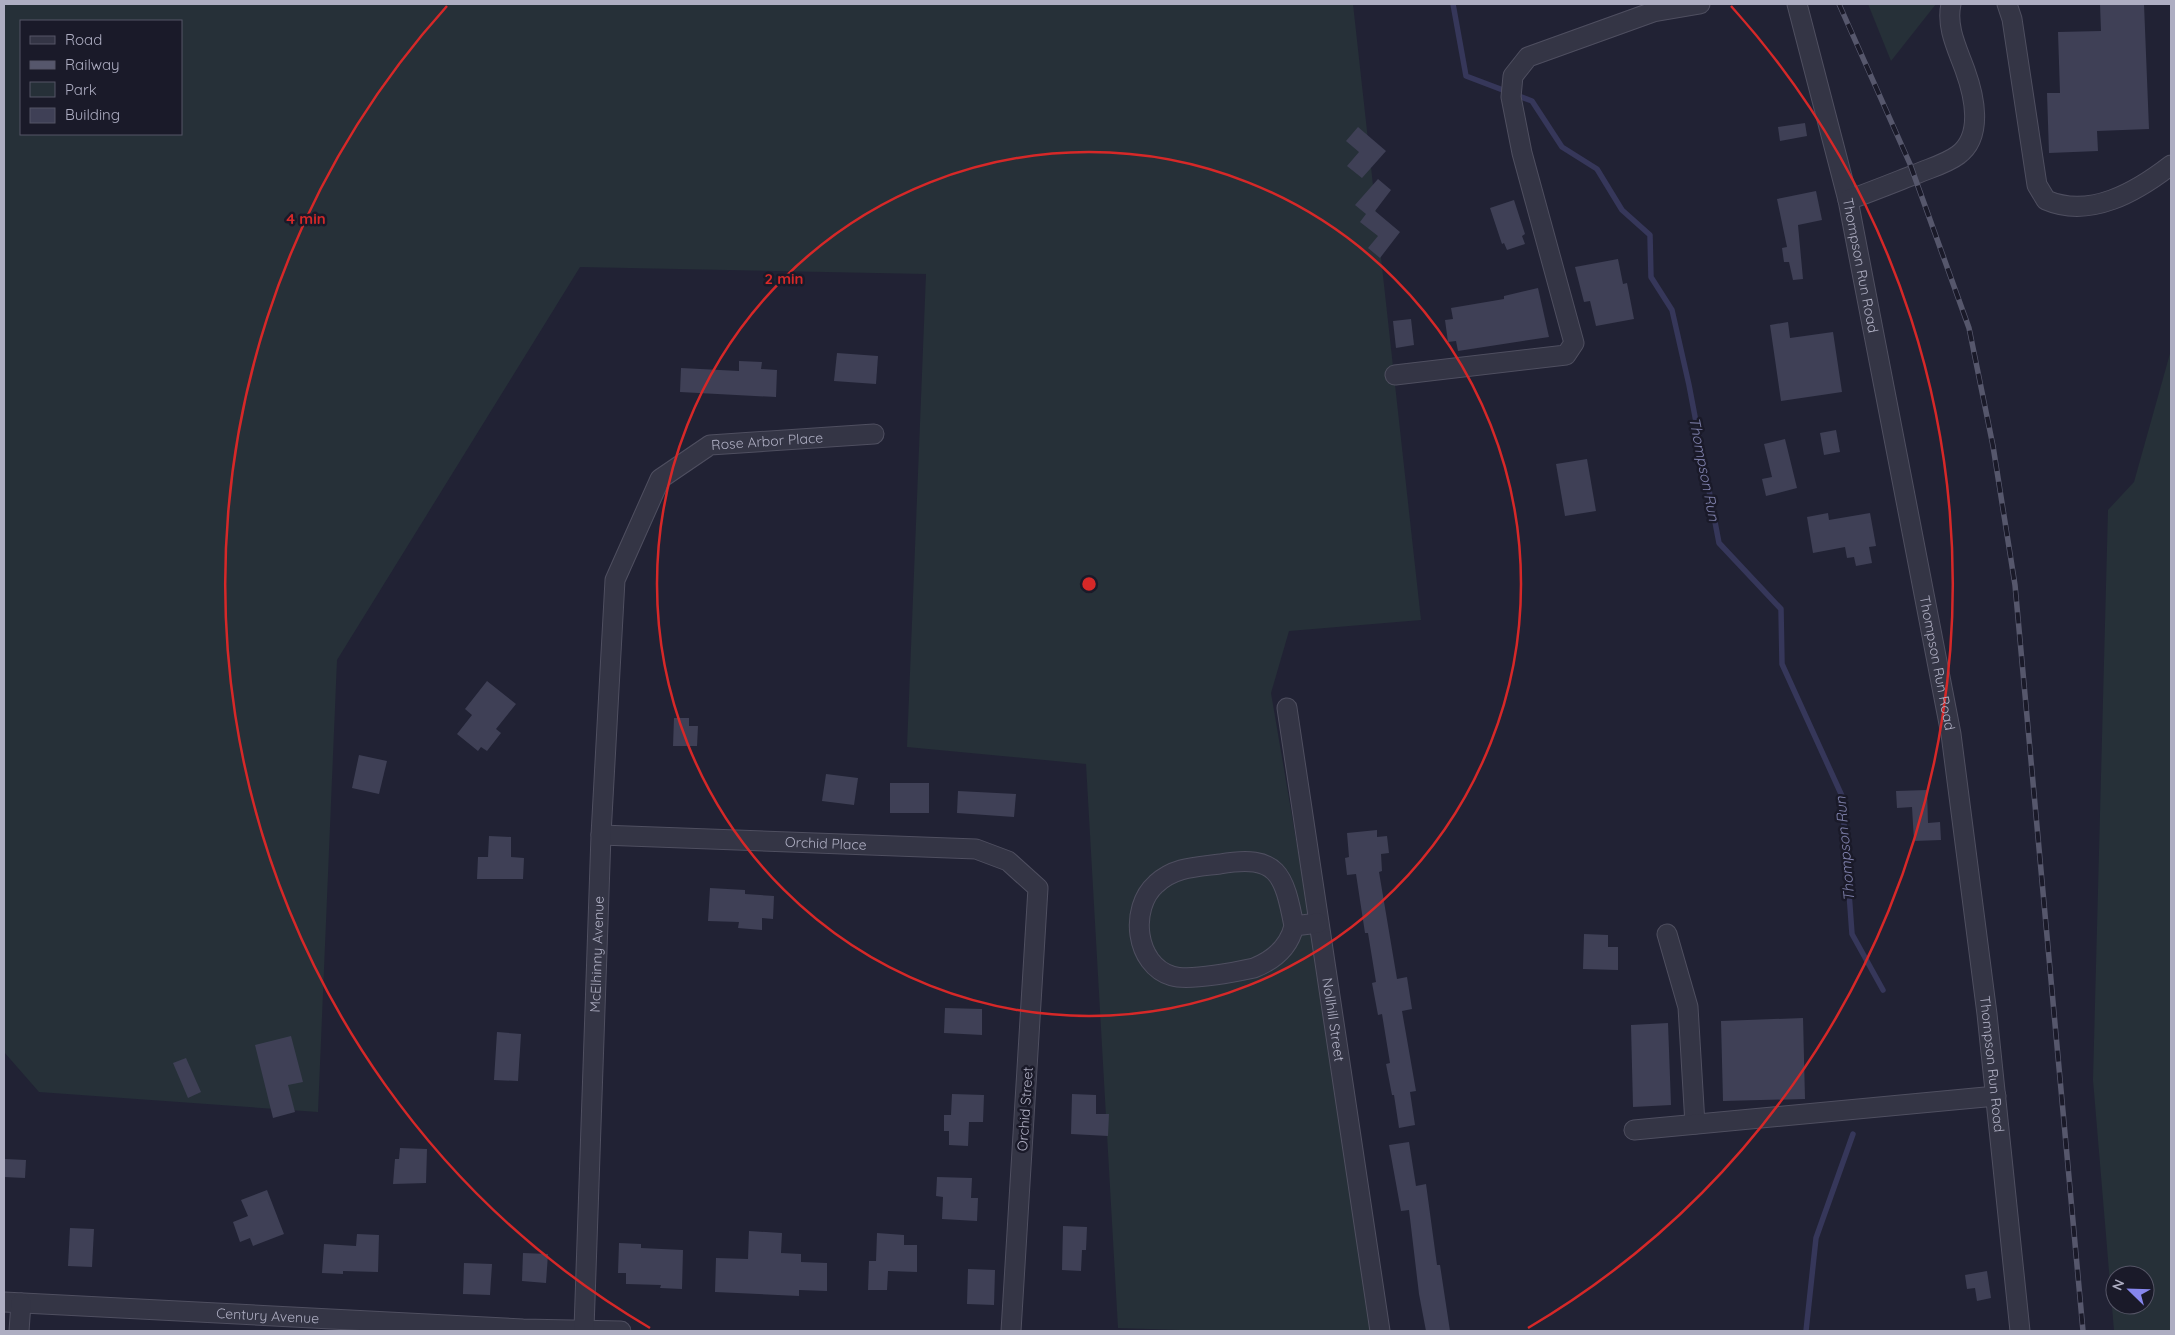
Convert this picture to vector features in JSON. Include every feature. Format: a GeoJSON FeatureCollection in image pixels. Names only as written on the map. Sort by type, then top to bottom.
{"type":"FeatureCollection","features":[{"type":"Feature","properties":{"kind":"street"},"geometry":{"type":"LineString","coordinates":[[1395,375],[1566,355],[1574,343],[1522,154],[1511,98],[1513,76],[1528,57],[1653,12],[1700,4]]}},
{"type":"Feature","properties":{"kind":"street","name":"Thompson Run Road"},"geometry":{"type":"LineString","coordinates":[[1797,4],[1848,200],[1951,734],[1996,1096],[2020,1331]]}},
{"type":"Feature","properties":{"kind":"street"},"geometry":{"type":"LineString","coordinates":[[1848,200],[1943,163],[1959,154],[1967,142],[1975,116],[1974,102],[1950,29],[1949,14],[1951,4]]}},
{"type":"Feature","properties":{"kind":"street"},"geometry":{"type":"LineString","coordinates":[[2007,4],[2012,19],[2037,185],[2046,200],[2067,207],[2103,204],[2146,185],[2171,165]]}},
{"type":"Feature","properties":{"kind":"street","name":"Rose Arbor Place"},"geometry":{"type":"LineString","coordinates":[[615,580],[660,479],[710,445],[874,434]]}},
{"type":"Feature","properties":{"kind":"street","name":"McElhinny Avenue"},"geometry":{"type":"LineString","coordinates":[[584,1329],[601,835],[615,580]]}},
{"type":"Feature","properties":{"kind":"street","name":"Nollhill Street"},"geometry":{"type":"LineString","coordinates":[[1287,708],[1380,1331]]}},
{"type":"Feature","properties":{"kind":"street","name":"Orchid Place"},"geometry":{"type":"LineString","coordinates":[[601,835],[976,849],[1008,861],[1038,888]]}},
{"type":"Feature","properties":{"kind":"street"},"geometry":{"type":"LineString","coordinates":[[1246,860],[1265,864],[1274,869],[1280,877],[1287,896],[1294,926],[1285,946],[1265,964],[1234,972],[1179,978],[1160,971],[1151,964],[1143,945],[1140,925],[1142,908],[1150,890],[1155,884],[1171,873],[1189,867],[1246,860]]}},
{"type":"Feature","properties":{"kind":"street","name":"Orchid Street"},"geometry":{"type":"LineString","coordinates":[[1011,1331],[1038,888]]}},
{"type":"Feature","properties":{"kind":"street"},"geometry":{"type":"LineString","coordinates":[[1294,926],[1318,923]]}},
{"type":"Feature","properties":{"kind":"street"},"geometry":{"type":"LineString","coordinates":[[1667,934],[1688,1007],[1695,1124]]}},
{"type":"Feature","properties":{"kind":"street"},"geometry":{"type":"LineString","coordinates":[[1634,1130],[1996,1096]]}},
{"type":"Feature","properties":{"kind":"street"},"geometry":{"type":"LineString","coordinates":[[12,1302],[19,1331]]}},
{"type":"Feature","properties":{"kind":"street","name":"Century Avenue"},"geometry":{"type":"LineString","coordinates":[[12,1302],[273,1324],[621,1331]]}},
{"type":"Feature","properties":{"kind":"green space"},"geometry":{"type":"Polygon","coordinates":[[[4,4],[1353,4],[1421,620],[1289,631],[1271,693],[1380,1331],[1210,1331],[1118,1328],[1086,764],[907,747],[926,274],[580,267],[337,660],[318,1112],[39,1092],[4,1052],[4,4]]]}},
{"type":"Feature","properties":{"kind":"green space"},"geometry":{"type":"Polygon","coordinates":[[[1868,4],[1936,4],[1891,61],[1868,4]]]}},
{"type":"Feature","properties":{"kind":"green space"},"geometry":{"type":"Polygon","coordinates":[[[2171,350],[2171,1331],[2114,1331],[2113,1315],[2155,1315],[2155,1265],[2108,1265],[2093,1080],[2108,510],[2134,482],[2171,350]]]}},
{"type":"Feature","properties":{"kind":"building"},"geometry":{"type":"Polygon","coordinates":[[[2100,4],[2144,4],[2149,129],[2097,131],[2098,151],[2049,153],[2047,93],[2060,93],[2058,32],[2101,31],[2100,4]]]}},
{"type":"Feature","properties":{"kind":"building"},"geometry":{"type":"Polygon","coordinates":[[[1805,123],[1807,136],[1780,141],[1778,127],[1805,123]]]}},
{"type":"Feature","properties":{"kind":"building"},"geometry":{"type":"Polygon","coordinates":[[[1358,127],[1386,151],[1362,178],[1347,166],[1359,152],[1346,141],[1358,127]]]}},
{"type":"Feature","properties":{"kind":"building"},"geometry":{"type":"Polygon","coordinates":[[[1378,179],[1391,190],[1375,211],[1400,232],[1380,258],[1368,248],[1378,236],[1360,222],[1366,214],[1355,205],[1378,179]]]}},
{"type":"Feature","properties":{"kind":"building"},"geometry":{"type":"Polygon","coordinates":[[[1816,191],[1822,220],[1798,225],[1803,279],[1793,280],[1789,262],[1784,262],[1782,248],[1787,247],[1777,199],[1816,191]]]}},
{"type":"Feature","properties":{"kind":"building"},"geometry":{"type":"Polygon","coordinates":[[[1514,200],[1525,234],[1522,236],[1525,244],[1507,250],[1504,243],[1502,244],[1490,208],[1514,200]]]}},
{"type":"Feature","properties":{"kind":"building"},"geometry":{"type":"Polygon","coordinates":[[[1618,259],[1623,284],[1627,283],[1634,319],[1596,326],[1590,301],[1584,302],[1575,267],[1618,259]]]}},
{"type":"Feature","properties":{"kind":"building"},"geometry":{"type":"Polygon","coordinates":[[[1538,288],[1549,337],[1458,351],[1456,341],[1448,342],[1445,320],[1453,319],[1451,308],[1504,299],[1504,296],[1538,288]]]}},
{"type":"Feature","properties":{"kind":"building"},"geometry":{"type":"Polygon","coordinates":[[[1411,319],[1414,345],[1396,348],[1393,321],[1411,319]]]}},
{"type":"Feature","properties":{"kind":"building"},"geometry":{"type":"Polygon","coordinates":[[[1788,322],[1790,338],[1833,332],[1842,392],[1781,401],[1770,325],[1788,322]]]}},
{"type":"Feature","properties":{"kind":"building"},"geometry":{"type":"Polygon","coordinates":[[[837,353],[878,356],[876,384],[834,381],[837,353]]]}},
{"type":"Feature","properties":{"kind":"building"},"geometry":{"type":"Polygon","coordinates":[[[739,361],[762,362],[761,369],[777,370],[776,397],[680,392],[681,368],[739,371],[739,361]]]}},
{"type":"Feature","properties":{"kind":"building"},"geometry":{"type":"Polygon","coordinates":[[[1836,430],[1840,452],[1824,455],[1820,433],[1836,430]]]}},
{"type":"Feature","properties":{"kind":"building"},"geometry":{"type":"Polygon","coordinates":[[[1785,439],[1797,488],[1766,496],[1762,479],[1772,477],[1764,444],[1785,439]]]}},
{"type":"Feature","properties":{"kind":"building"},"geometry":{"type":"Polygon","coordinates":[[[1587,459],[1596,511],[1565,516],[1556,464],[1587,459]]]}},
{"type":"Feature","properties":{"kind":"building"},"geometry":{"type":"Polygon","coordinates":[[[1828,513],[1829,520],[1870,513],[1876,546],[1869,547],[1872,563],[1856,566],[1854,557],[1847,558],[1845,547],[1813,553],[1807,517],[1828,513]]]}},
{"type":"Feature","properties":{"kind":"building"},"geometry":{"type":"Polygon","coordinates":[[[487,681],[516,704],[496,729],[501,733],[487,751],[481,747],[478,751],[457,734],[472,715],[465,709],[487,681]]]}},
{"type":"Feature","properties":{"kind":"building"},"geometry":{"type":"Polygon","coordinates":[[[674,718],[689,718],[689,726],[698,726],[697,746],[673,746],[674,718]]]}},
{"type":"Feature","properties":{"kind":"building"},"geometry":{"type":"Polygon","coordinates":[[[359,755],[387,761],[379,794],[352,788],[359,755]]]}},
{"type":"Feature","properties":{"kind":"building"},"geometry":{"type":"Polygon","coordinates":[[[826,774],[858,778],[854,805],[822,801],[826,774]]]}},
{"type":"Feature","properties":{"kind":"building"},"geometry":{"type":"Polygon","coordinates":[[[890,783],[929,783],[929,813],[890,813],[890,783]]]}},
{"type":"Feature","properties":{"kind":"building"},"geometry":{"type":"Polygon","coordinates":[[[1927,790],[1928,823],[1940,822],[1941,840],[1914,841],[1912,807],[1897,808],[1896,791],[1927,790]]]}},
{"type":"Feature","properties":{"kind":"building"},"geometry":{"type":"Polygon","coordinates":[[[958,791],[1016,794],[1014,817],[957,813],[958,791]]]}},
{"type":"Feature","properties":{"kind":"building"},"geometry":{"type":"Polygon","coordinates":[[[1377,830],[1377,837],[1387,836],[1389,853],[1381,854],[1382,871],[1379,872],[1397,979],[1407,977],[1412,1009],[1402,1011],[1416,1091],[1410,1092],[1415,1125],[1399,1128],[1394,1095],[1392,1095],[1386,1064],[1390,1063],[1382,1014],[1378,1015],[1372,983],[1376,982],[1368,933],[1365,933],[1356,874],[1347,875],[1345,858],[1349,857],[1347,833],[1377,830]]]}},
{"type":"Feature","properties":{"kind":"building"},"geometry":{"type":"Polygon","coordinates":[[[489,836],[511,837],[511,857],[524,858],[523,879],[477,879],[478,857],[488,857],[489,836]]]}},
{"type":"Feature","properties":{"kind":"building"},"geometry":{"type":"Polygon","coordinates":[[[710,888],[745,890],[745,894],[774,896],[773,919],[762,918],[762,930],[738,928],[739,922],[708,921],[710,888]]]}},
{"type":"Feature","properties":{"kind":"building"},"geometry":{"type":"Polygon","coordinates":[[[1584,934],[1608,935],[1608,947],[1618,947],[1618,970],[1583,969],[1584,934]]]}},
{"type":"Feature","properties":{"kind":"building"},"geometry":{"type":"Polygon","coordinates":[[[945,1008],[982,1009],[982,1035],[944,1033],[945,1008]]]}},
{"type":"Feature","properties":{"kind":"building"},"geometry":{"type":"Polygon","coordinates":[[[1803,1018],[1805,1099],[1723,1101],[1721,1021],[1803,1018]]]}},
{"type":"Feature","properties":{"kind":"building"},"geometry":{"type":"Polygon","coordinates":[[[1668,1023],[1671,1105],[1633,1107],[1631,1025],[1668,1023]]]}},
{"type":"Feature","properties":{"kind":"building"},"geometry":{"type":"Polygon","coordinates":[[[497,1032],[521,1034],[518,1081],[494,1080],[497,1032]]]}},
{"type":"Feature","properties":{"kind":"building"},"geometry":{"type":"Polygon","coordinates":[[[291,1036],[303,1082],[288,1085],[295,1112],[273,1118],[255,1045],[291,1036]]]}},
{"type":"Feature","properties":{"kind":"building"},"geometry":{"type":"Polygon","coordinates":[[[186,1058],[201,1092],[188,1098],[173,1063],[186,1058]]]}},
{"type":"Feature","properties":{"kind":"building"},"geometry":{"type":"Polygon","coordinates":[[[952,1094],[984,1095],[983,1122],[969,1122],[968,1146],[949,1145],[949,1131],[944,1131],[944,1115],[951,1115],[952,1094]]]}},
{"type":"Feature","properties":{"kind":"building"},"geometry":{"type":"Polygon","coordinates":[[[1072,1094],[1096,1095],[1096,1114],[1109,1114],[1108,1136],[1071,1134],[1072,1094]]]}},
{"type":"Feature","properties":{"kind":"building"},"geometry":{"type":"Polygon","coordinates":[[[1409,1142],[1416,1186],[1426,1184],[1437,1265],[1440,1265],[1450,1331],[1426,1331],[1419,1294],[1409,1210],[1401,1211],[1389,1145],[1409,1142]]]}},
{"type":"Feature","properties":{"kind":"building"},"geometry":{"type":"Polygon","coordinates":[[[400,1148],[427,1149],[426,1183],[393,1184],[395,1159],[399,1159],[400,1148]]]}},
{"type":"Feature","properties":{"kind":"building"},"geometry":{"type":"Polygon","coordinates":[[[5,1159],[26,1160],[25,1178],[4,1177],[5,1159]]]}},
{"type":"Feature","properties":{"kind":"building"},"geometry":{"type":"Polygon","coordinates":[[[937,1177],[972,1178],[971,1198],[978,1198],[977,1221],[942,1219],[943,1197],[936,1196],[937,1177]]]}},
{"type":"Feature","properties":{"kind":"building"},"geometry":{"type":"Polygon","coordinates":[[[267,1190],[284,1234],[253,1246],[250,1238],[240,1242],[233,1222],[248,1216],[241,1200],[267,1190]]]}},
{"type":"Feature","properties":{"kind":"building"},"geometry":{"type":"Polygon","coordinates":[[[1063,1226],[1087,1227],[1086,1250],[1082,1250],[1081,1271],[1062,1270],[1063,1226]]]}},
{"type":"Feature","properties":{"kind":"building"},"geometry":{"type":"Polygon","coordinates":[[[70,1228],[94,1229],[92,1267],[68,1266],[70,1228]]]}},
{"type":"Feature","properties":{"kind":"building"},"geometry":{"type":"Polygon","coordinates":[[[749,1231],[782,1233],[781,1253],[801,1254],[801,1262],[827,1263],[827,1291],[799,1290],[799,1296],[715,1292],[716,1258],[748,1259],[749,1231]]]}},
{"type":"Feature","properties":{"kind":"building"},"geometry":{"type":"Polygon","coordinates":[[[877,1233],[904,1235],[904,1245],[917,1245],[917,1272],[888,1271],[887,1290],[868,1290],[869,1261],[876,1261],[877,1233]]]}},
{"type":"Feature","properties":{"kind":"building"},"geometry":{"type":"Polygon","coordinates":[[[357,1234],[379,1235],[378,1272],[343,1271],[343,1274],[322,1273],[324,1244],[356,1246],[357,1234]]]}},
{"type":"Feature","properties":{"kind":"building"},"geometry":{"type":"Polygon","coordinates":[[[619,1243],[641,1244],[641,1248],[683,1250],[682,1289],[660,1288],[661,1285],[626,1284],[626,1273],[618,1273],[619,1243]]]}},
{"type":"Feature","properties":{"kind":"building"},"geometry":{"type":"Polygon","coordinates":[[[523,1253],[548,1254],[546,1283],[522,1281],[523,1253]]]}},
{"type":"Feature","properties":{"kind":"building"},"geometry":{"type":"Polygon","coordinates":[[[464,1263],[492,1264],[490,1295],[463,1294],[464,1263]]]}},
{"type":"Feature","properties":{"kind":"building"},"geometry":{"type":"Polygon","coordinates":[[[968,1269],[995,1270],[994,1305],[967,1304],[968,1269]]]}},
{"type":"Feature","properties":{"kind":"building"},"geometry":{"type":"Polygon","coordinates":[[[1987,1271],[1991,1298],[1977,1301],[1975,1288],[1967,1289],[1965,1275],[1987,1271]]]}},
{"type":"Feature","properties":{"kind":"waterway","name":"Thompson Run"},"geometry":{"type":"LineString","coordinates":[[1453,4],[1466,76],[1532,101],[1562,147],[1597,169],[1622,210],[1650,235],[1651,277],[1672,310],[1689,385],[1719,543],[1781,609],[1782,664],[1842,796],[1852,934],[1883,990]]}},
{"type":"Feature","properties":{"kind":"waterway","name":"Thompson Run"},"geometry":{"type":"LineString","coordinates":[[1806,1331],[1816,1238],[1853,1134]]}},
{"type":"Feature","properties":{"kind":"railway"},"geometry":{"type":"LineString","coordinates":[[1839,4],[1910,164],[1969,328],[1993,446],[2015,585],[2083,1331]]}}]}
